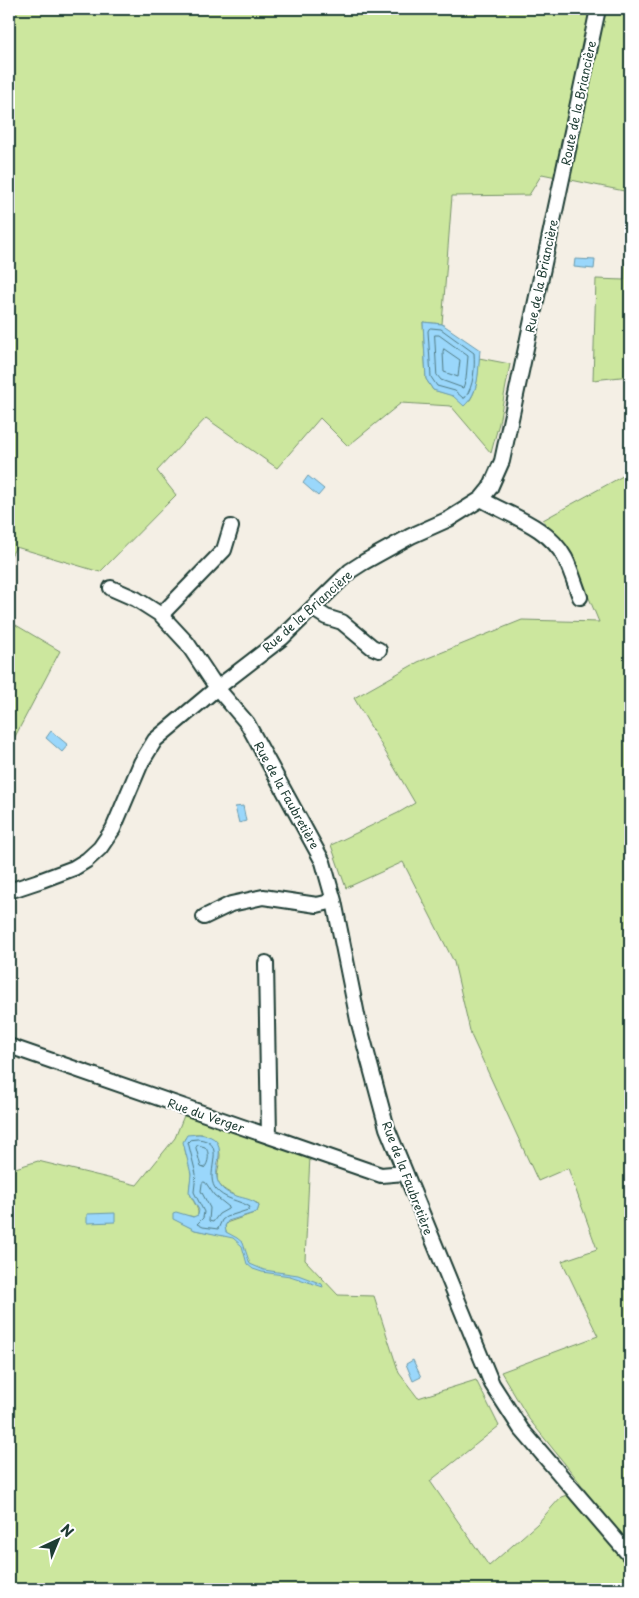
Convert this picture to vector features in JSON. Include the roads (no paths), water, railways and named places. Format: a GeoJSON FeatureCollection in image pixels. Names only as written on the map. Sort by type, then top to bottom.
{"type":"FeatureCollection","features":[{"type":"Feature","properties":{"kind":"street","name":"Route de la Briancière"},"geometry":{"type":"LineString","coordinates":[[558,196],[598,9]]}},
{"type":"Feature","properties":{"kind":"street","name":"Rue de la Briancière"},"geometry":{"type":"LineString","coordinates":[[9,891],[74,868],[87,860],[100,848],[113,829],[121,814],[141,763],[155,740],[216,688],[282,638],[350,571],[411,536],[449,519],[481,498],[490,488],[502,461],[558,196]]}},
{"type":"Feature","properties":{"kind":"street"},"geometry":{"type":"LineString","coordinates":[[481,498],[534,525],[552,542],[564,556],[580,597]]}},
{"type":"Feature","properties":{"kind":"street"},"geometry":{"type":"LineString","coordinates":[[161,616],[224,550],[231,527]]}},
{"type":"Feature","properties":{"kind":"street","name":"Rue de la Faubretière"},"geometry":{"type":"LineString","coordinates":[[111,588],[136,600],[161,616],[187,643],[216,688],[247,723],[323,862],[334,901],[358,1020],[387,1128],[492,1384],[521,1429],[630,1556]]}},
{"type":"Feature","properties":{"kind":"street"},"geometry":{"type":"LineString","coordinates":[[312,608],[326,617],[342,622],[372,647],[379,650]]}},
{"type":"Feature","properties":{"kind":"street"},"geometry":{"type":"LineString","coordinates":[[204,917],[231,904],[263,897],[317,905],[334,901]]}},
{"type":"Feature","properties":{"kind":"street"},"geometry":{"type":"LineString","coordinates":[[266,963],[269,1136]]}},
{"type":"Feature","properties":{"kind":"street","name":"Rue du Verger"},"geometry":{"type":"LineString","coordinates":[[9,1046],[381,1175],[405,1173]]}},
{"type":"Feature","properties":{"kind":"water"},"geometry":{"type":"Polygon","coordinates":[[[575,259],[595,260],[594,269],[574,267],[575,259]]]}},
{"type":"Feature","properties":{"kind":"water"},"geometry":{"type":"Polygon","coordinates":[[[423,322],[442,324],[480,350],[476,387],[464,406],[453,396],[433,390],[426,379],[423,322]]]}},
{"type":"Feature","properties":{"kind":"water"},"geometry":{"type":"Polygon","coordinates":[[[308,476],[324,489],[318,496],[303,483],[308,476]]]}},
{"type":"Feature","properties":{"kind":"water"},"geometry":{"type":"Polygon","coordinates":[[[51,731],[68,745],[62,752],[46,738],[51,731]]]}},
{"type":"Feature","properties":{"kind":"water"},"geometry":{"type":"Polygon","coordinates":[[[243,806],[246,821],[239,823],[235,807],[243,806]]]}},
{"type":"Feature","properties":{"kind":"water"},"geometry":{"type":"Polygon","coordinates":[[[199,1134],[210,1137],[216,1141],[219,1147],[217,1177],[223,1189],[228,1193],[251,1200],[259,1206],[257,1212],[228,1221],[225,1226],[226,1232],[243,1243],[250,1264],[264,1270],[298,1275],[322,1284],[323,1287],[290,1276],[253,1269],[247,1264],[242,1246],[233,1238],[195,1230],[173,1219],[173,1213],[176,1212],[193,1217],[198,1215],[199,1210],[189,1192],[191,1174],[183,1142],[187,1135],[199,1134]]]}},
{"type":"Feature","properties":{"kind":"water"},"geometry":{"type":"Polygon","coordinates":[[[115,1213],[115,1222],[87,1223],[87,1214],[115,1213]]]}},
{"type":"Feature","properties":{"kind":"water"},"geometry":{"type":"Polygon","coordinates":[[[413,1360],[421,1377],[413,1381],[406,1364],[413,1360]]]}}]}
